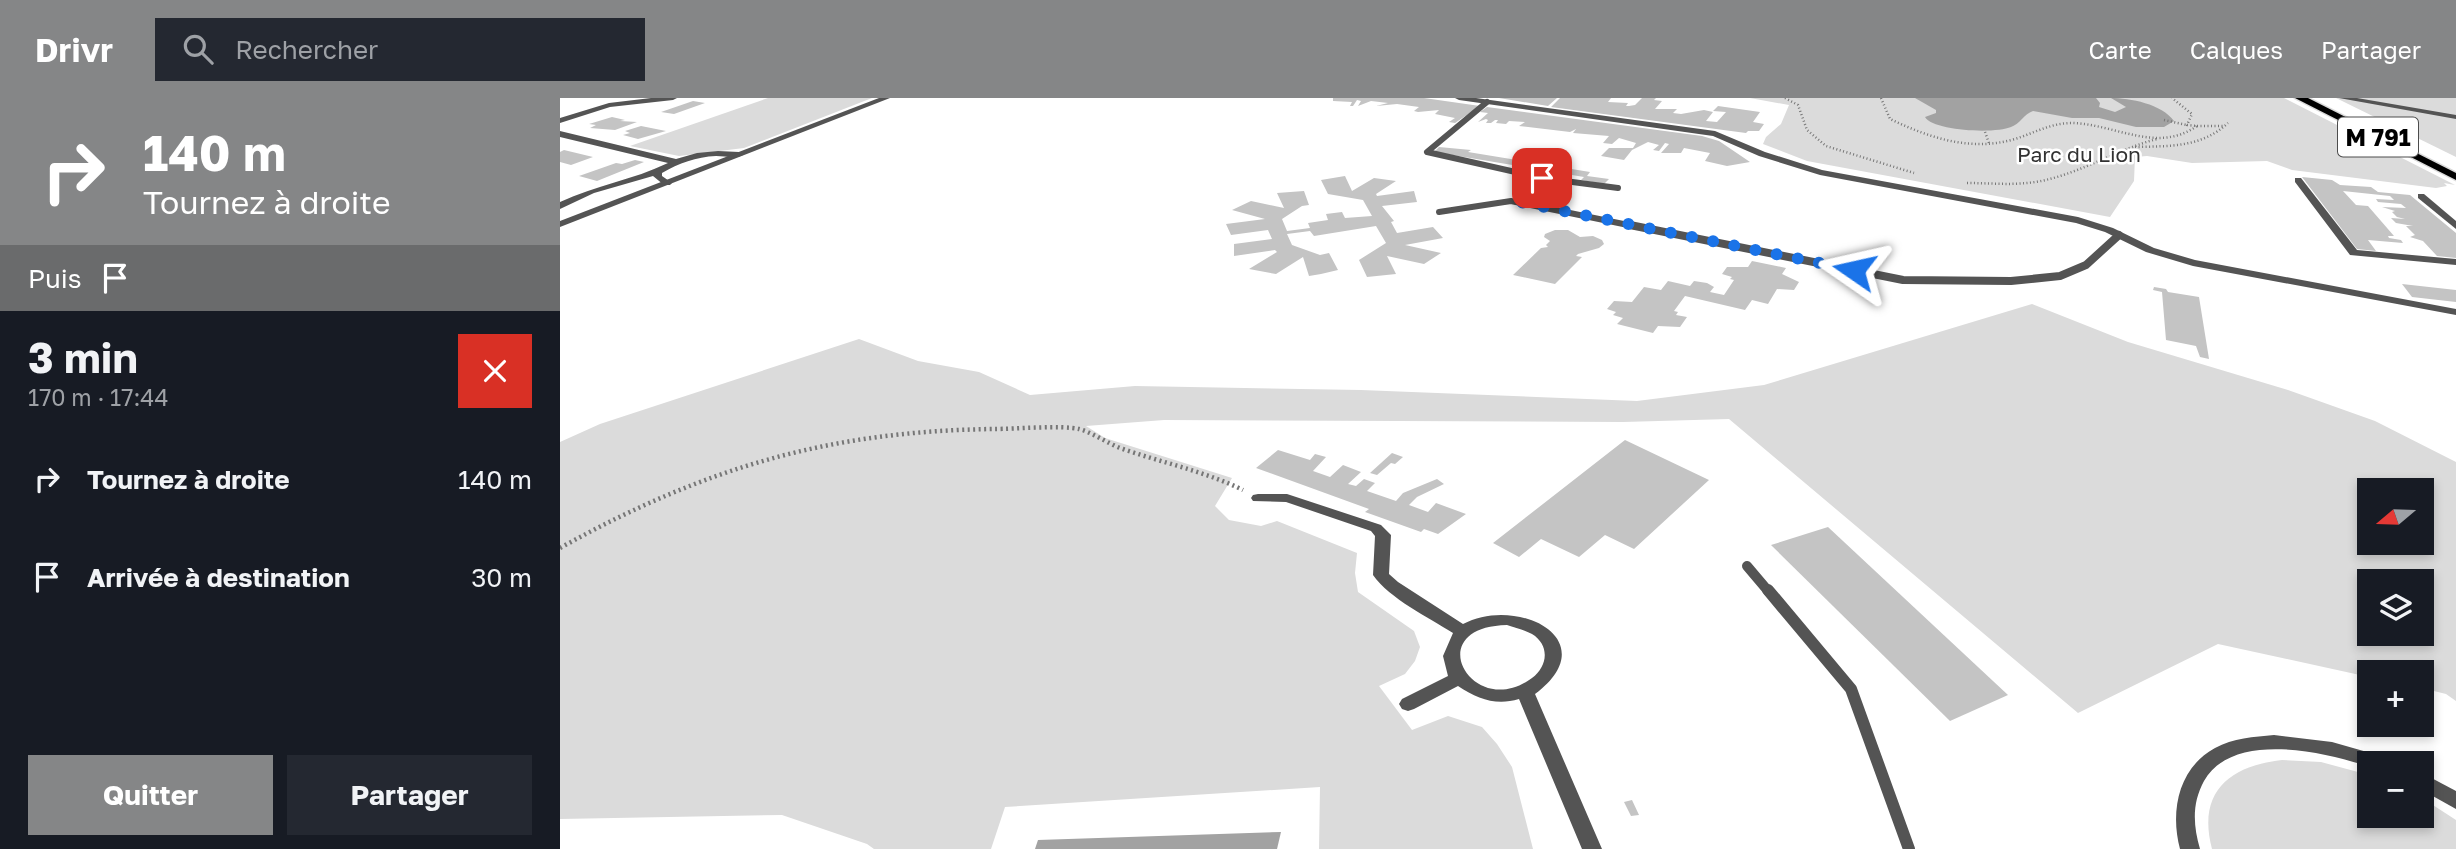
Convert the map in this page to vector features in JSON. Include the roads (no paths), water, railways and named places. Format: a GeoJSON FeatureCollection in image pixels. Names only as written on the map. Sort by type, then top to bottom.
{"type":"FeatureCollection","features":[{"type":"Feature","properties":{"kind":"main road","name":"M 791"},"geometry":{"type":"LineString","coordinates":[[2300,98],[2456,177]]}},
{"type":"Feature","properties":{"kind":"main road","name":"M 791"},"geometry":{"type":"LineString","coordinates":[[2320,98],[2343,104],[2456,165]]}},
{"type":"Feature","properties":{"kind":"street"},"geometry":{"type":"LineString","coordinates":[[560,121],[610,105],[673,98]]}},
{"type":"Feature","properties":{"kind":"street"},"geometry":{"type":"LineString","coordinates":[[560,224],[886,98]]}},
{"type":"Feature","properties":{"kind":"street"},"geometry":{"type":"LineString","coordinates":[[1459,98],[1715,134],[1762,154],[1820,172],[2078,219],[2150,250],[2193,262],[2456,312]]}},
{"type":"Feature","properties":{"kind":"street"},"geometry":{"type":"LineString","coordinates":[[2343,104],[2372,103],[2456,117]]}},
{"type":"Feature","properties":{"kind":"street"},"geometry":{"type":"LineString","coordinates":[[560,134],[677,162]]}},
{"type":"Feature","properties":{"kind":"street"},"geometry":{"type":"LineString","coordinates":[[560,206],[591,191],[658,172],[677,162],[714,154],[739,155]]}},
{"type":"Feature","properties":{"kind":"street"},"geometry":{"type":"LineString","coordinates":[[658,172],[658,178],[667,183]]}},
{"type":"Feature","properties":{"kind":"street"},"geometry":{"type":"LineString","coordinates":[[2298,180],[2354,253],[2456,262]]}},
{"type":"Feature","properties":{"kind":"street"},"geometry":{"type":"LineString","coordinates":[[2421,195],[2456,226]]}},
{"type":"Feature","properties":{"kind":"street"},"geometry":{"type":"LineString","coordinates":[[1258,498],[1287,498],[1376,528],[1383,535],[1381,575],[1392,586],[1463,632]]}},
{"type":"Feature","properties":{"kind":"street"},"geometry":{"type":"LineString","coordinates":[[1508,619],[1538,628],[1548,638],[1554,650],[1555,662],[1550,674],[1539,685],[1525,692],[1488,694],[1471,688],[1459,678],[1452,666],[1454,642],[1463,632],[1484,622],[1508,619]]}},
{"type":"Feature","properties":{"kind":"street"},"geometry":{"type":"LineString","coordinates":[[1408,704],[1459,678]]}},
{"type":"Feature","properties":{"kind":"street"},"geometry":{"type":"LineString","coordinates":[[1525,692],[1592,849]]}},
{"type":"Feature","properties":{"kind":"street"},"geometry":{"type":"LineString","coordinates":[[2190,849],[2184,818],[2192,782],[2202,768],[2234,749],[2255,744],[2305,743],[2357,756]]}},
{"type":"Feature","properties":{"kind":"street"},"geometry":{"type":"LineString","coordinates":[[2434,788],[2456,801]]}},
{"type":"Feature","properties":{"kind":"lane"},"geometry":{"type":"LineString","coordinates":[[1487,102],[1427,152],[1542,178],[1618,188]]}},
{"type":"Feature","properties":{"kind":"lane"},"geometry":{"type":"LineString","coordinates":[[1515,201],[1542,178]]}},
{"type":"Feature","properties":{"kind":"lane"},"geometry":{"type":"LineString","coordinates":[[1439,212],[1515,201],[1903,280],[1925,278],[1985,283],[2025,282],[2072,274],[2097,256],[2119,235]]}},
{"type":"Feature","properties":{"kind":"lane"},"geometry":{"type":"LineString","coordinates":[[1747,566],[1851,689],[1909,849]]}},
{"type":"Feature","properties":{"kind":"park label","name":"Parc du Lion"},"geometry":{"type":"Point","coordinates":[2079,154]}}]}
